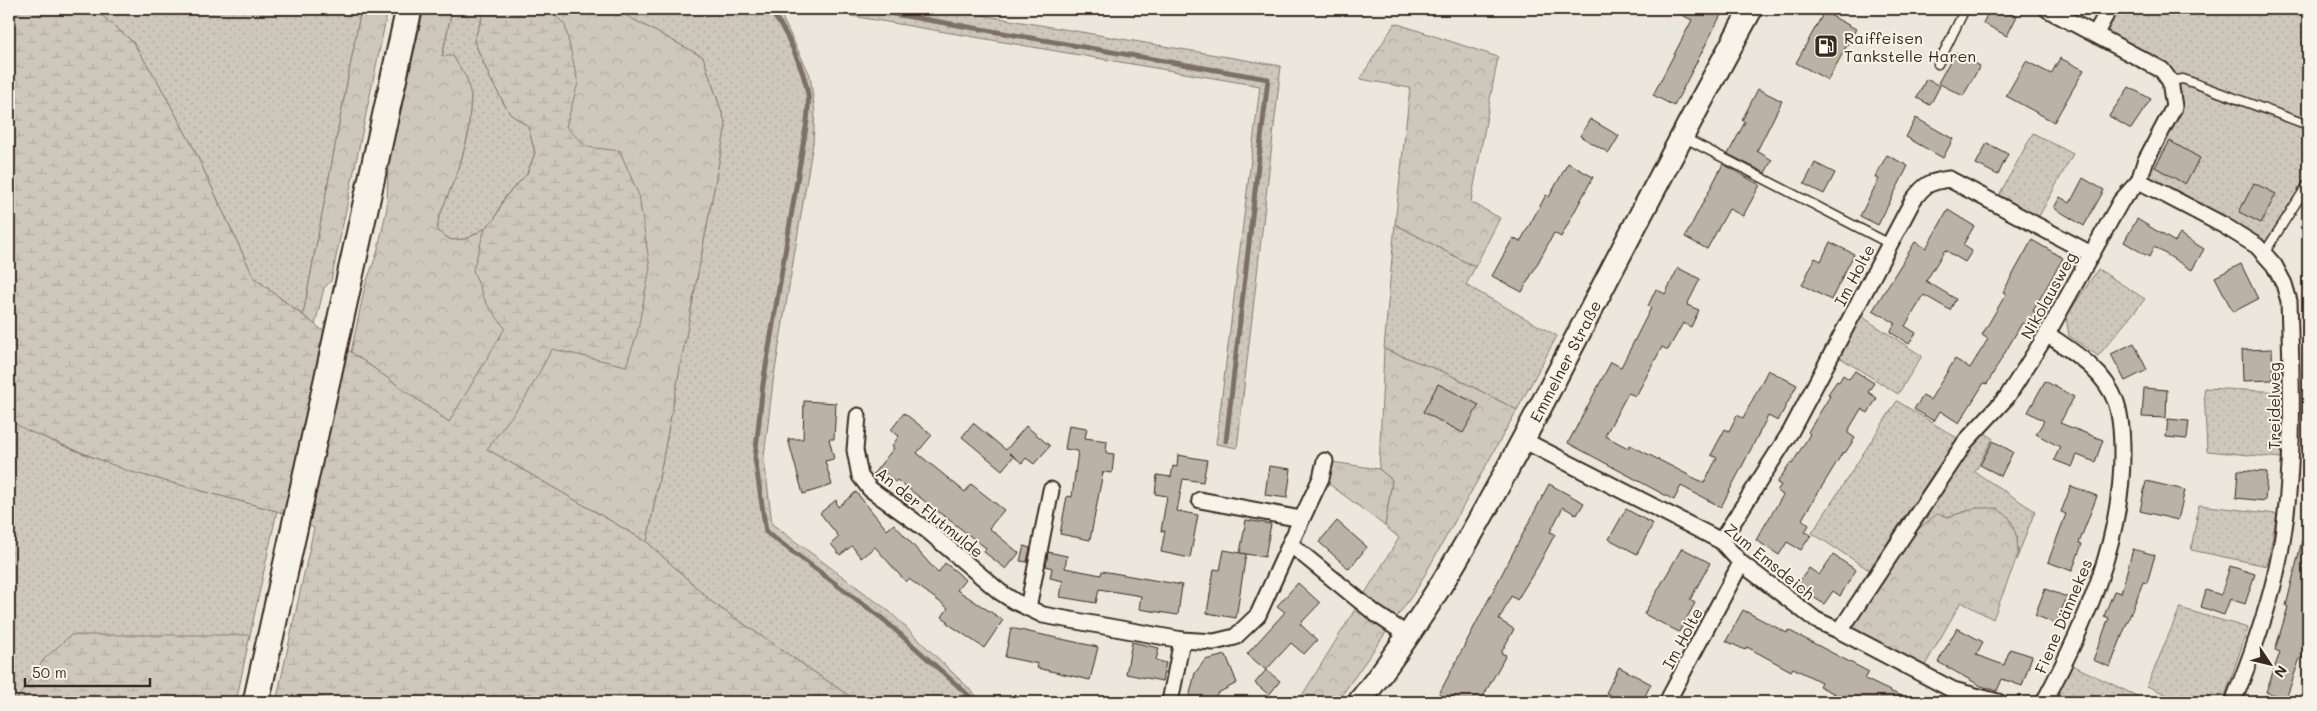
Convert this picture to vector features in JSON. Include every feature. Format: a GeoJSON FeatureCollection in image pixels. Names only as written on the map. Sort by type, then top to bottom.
{"type":"FeatureCollection","features":[{"type":"Feature","properties":{"kind":"main road"},"geometry":{"type":"LineString","coordinates":[[256,702],[409,9]]}},
{"type":"Feature","properties":{"kind":"street","name":"Emmelner Straße"},"geometry":{"type":"LineString","coordinates":[[1359,702],[1409,636],[1455,560],[1522,440],[1681,136],[1751,9]]}},
{"type":"Feature","properties":{"kind":"street"},"geometry":{"type":"LineString","coordinates":[[2047,9],[2096,33],[2162,70],[2170,81]]}},
{"type":"Feature","properties":{"kind":"street"},"geometry":{"type":"LineString","coordinates":[[2096,33],[2109,9]]}},
{"type":"Feature","properties":{"kind":"street","name":"Nikolausweg"},"geometry":{"type":"LineString","coordinates":[[1840,631],[1966,441],[2007,397],[2047,334],[2120,202],[2139,181],[2145,162],[2174,107],[2170,81]]}},
{"type":"Feature","properties":{"kind":"street","name":"Im Holte"},"geometry":{"type":"LineString","coordinates":[[1721,541],[1792,431],[1913,200],[1932,181],[1949,179],[2091,254]]}},
{"type":"Feature","properties":{"kind":"street","name":"Treidelweg"},"geometry":{"type":"LineString","coordinates":[[2139,181],[2223,225],[2265,252],[2284,284],[2289,301],[2290,462],[2285,518],[2276,572],[2259,635],[2233,702]]}},
{"type":"Feature","properties":{"kind":"street","name":"Fiene Dännekes"},"geometry":{"type":"LineString","coordinates":[[2044,702],[2070,653],[2105,565],[2122,474],[2122,434],[2116,402],[2102,378],[2086,361],[2047,334]]}},
{"type":"Feature","properties":{"kind":"street","name":"An der Flutmulde"},"geometry":{"type":"LineString","coordinates":[[858,416],[855,450],[860,476],[870,489],[928,531],[1000,592],[1028,608],[1056,618],[1182,640],[1214,642],[1235,637],[1248,627],[1258,615],[1300,519],[1321,478],[1325,461]]}},
{"type":"Feature","properties":{"kind":"street","name":"Zum Emsdeich"},"geometry":{"type":"LineString","coordinates":[[1522,440],[1721,541],[1741,563],[1816,620],[1953,690],[1998,702]]}},
{"type":"Feature","properties":{"kind":"street"},"geometry":{"type":"LineString","coordinates":[[1028,608],[1051,490]]}},
{"type":"Feature","properties":{"kind":"street"},"geometry":{"type":"LineString","coordinates":[[1200,500],[1300,519]]}},
{"type":"Feature","properties":{"kind":"street"},"geometry":{"type":"LineString","coordinates":[[1290,544],[1376,614],[1409,636]]}},
{"type":"Feature","properties":{"kind":"street","name":"Im Holte"},"geometry":{"type":"LineString","coordinates":[[1667,702],[1741,563]]}},
{"type":"Feature","properties":{"kind":"street"},"geometry":{"type":"LineString","coordinates":[[1170,702],[1182,640]]}},
{"type":"Feature","properties":{"kind":"lane"},"geometry":{"type":"LineString","coordinates":[[1938,64],[1965,9]]}},
{"type":"Feature","properties":{"kind":"lane"},"geometry":{"type":"LineString","coordinates":[[2170,81],[2182,79],[2308,125]]}},
{"type":"Feature","properties":{"kind":"lane"},"geometry":{"type":"LineString","coordinates":[[1681,136],[1890,244]]}},
{"type":"Feature","properties":{"kind":"lane"},"geometry":{"type":"LineString","coordinates":[[2265,252],[2308,184]]}},
{"type":"Feature","properties":{"kind":"green space"},"geometry":{"type":"Polygon","coordinates":[[[9,9],[94,9],[132,41],[157,80],[193,147],[254,278],[351,352],[449,422],[505,328],[486,303],[473,270],[485,228],[495,218],[505,197],[527,174],[535,153],[528,126],[510,114],[491,80],[474,41],[485,9],[549,9],[565,25],[578,83],[566,127],[587,147],[620,151],[639,196],[650,268],[637,334],[626,366],[552,349],[526,397],[487,449],[647,542],[713,603],[858,702],[552,702],[533,696],[521,695],[509,698],[503,702],[276,702],[314,528],[277,511],[128,471],[26,430],[9,420],[9,9]]]}},
{"type":"Feature","properties":{"kind":"green space"},"geometry":{"type":"Polygon","coordinates":[[[94,9],[361,9],[303,315],[254,278],[193,147],[157,80],[132,41],[94,9]]]}},
{"type":"Feature","properties":{"kind":"green space"},"geometry":{"type":"Polygon","coordinates":[[[361,9],[388,9],[331,281],[324,288],[315,325],[303,315],[361,9]]]}},
{"type":"Feature","properties":{"kind":"green space"},"geometry":{"type":"Polygon","coordinates":[[[424,9],[452,9],[442,56],[453,56],[467,79],[471,96],[468,135],[459,168],[439,217],[437,231],[451,240],[467,239],[485,228],[495,218],[505,197],[527,174],[535,153],[528,126],[510,114],[491,80],[474,41],[485,9],[614,9],[703,57],[726,125],[647,542],[487,449],[351,352],[365,286],[377,253],[387,208],[388,166],[424,9]]]}},
{"type":"Feature","properties":{"kind":"green space"},"geometry":{"type":"Polygon","coordinates":[[[452,9],[485,9],[474,41],[491,80],[510,113],[528,126],[535,153],[527,174],[505,197],[495,218],[485,228],[467,239],[451,240],[437,231],[439,217],[459,168],[468,136],[471,96],[453,56],[442,57],[452,9]]]}},
{"type":"Feature","properties":{"kind":"green space"},"geometry":{"type":"Polygon","coordinates":[[[614,9],[778,9],[810,75],[815,113],[813,143],[773,382],[764,457],[772,524],[889,611],[983,702],[858,702],[713,603],[647,542],[726,125],[703,57],[614,9]]]}},
{"type":"Feature","properties":{"kind":"green space"},"geometry":{"type":"Polygon","coordinates":[[[811,9],[963,9],[963,12],[1281,66],[1237,448],[1216,444],[1260,86],[811,9]]]}},
{"type":"Feature","properties":{"kind":"green space"},"geometry":{"type":"Polygon","coordinates":[[[2109,9],[2308,9],[2308,186],[2265,252],[2139,181],[2174,107],[2170,81],[2096,33],[2109,9]]]}},
{"type":"Feature","properties":{"kind":"green space"},"geometry":{"type":"Polygon","coordinates":[[[1395,23],[1498,57],[1471,202],[1500,218],[1475,267],[1395,224],[1410,88],[1360,79],[1395,23]]]}},
{"type":"Feature","properties":{"kind":"green space"},"geometry":{"type":"Polygon","coordinates":[[[2033,133],[2073,154],[2038,218],[1998,197],[2033,133]]]}},
{"type":"Feature","properties":{"kind":"green space"},"geometry":{"type":"Polygon","coordinates":[[[1395,224],[1475,267],[1466,285],[1557,336],[1517,410],[1446,373],[1384,349],[1395,224]]]}},
{"type":"Feature","properties":{"kind":"green space"},"geometry":{"type":"Polygon","coordinates":[[[2098,269],[2145,299],[2098,356],[2069,336],[2066,317],[2098,269]]]}},
{"type":"Feature","properties":{"kind":"green space"},"geometry":{"type":"Polygon","coordinates":[[[1861,316],[1922,356],[1898,394],[1839,357],[1861,316]]]}},
{"type":"Feature","properties":{"kind":"green space"},"geometry":{"type":"Polygon","coordinates":[[[1384,349],[1446,373],[1517,410],[1418,587],[1337,702],[1298,702],[1399,538],[1385,526],[1392,480],[1379,469],[1384,349]]]}},
{"type":"Feature","properties":{"kind":"green space"},"geometry":{"type":"Polygon","coordinates":[[[2204,388],[2284,392],[2281,458],[2207,451],[2204,388]]]}},
{"type":"Feature","properties":{"kind":"green space"},"geometry":{"type":"Polygon","coordinates":[[[1897,401],[1957,438],[1869,570],[1812,533],[1897,401]]]}},
{"type":"Feature","properties":{"kind":"green space"},"geometry":{"type":"Polygon","coordinates":[[[9,420],[73,450],[106,462],[277,511],[250,635],[233,657],[209,702],[9,702],[9,420]]]}},
{"type":"Feature","properties":{"kind":"green space"},"geometry":{"type":"Polygon","coordinates":[[[1985,433],[1993,438],[1975,472],[2035,511],[2018,555],[2017,537],[1977,508],[1948,517],[1911,535],[1968,448],[1985,433]]]}},
{"type":"Feature","properties":{"kind":"green space"},"geometry":{"type":"Polygon","coordinates":[[[1325,461],[1379,469],[1392,480],[1385,526],[1321,478],[1325,461]]]}},
{"type":"Feature","properties":{"kind":"green space"},"geometry":{"type":"Polygon","coordinates":[[[2199,505],[2277,514],[2267,566],[2191,550],[2199,505]]]}},
{"type":"Feature","properties":{"kind":"green space"},"geometry":{"type":"Polygon","coordinates":[[[1977,508],[1996,508],[2009,517],[2017,537],[2018,555],[1993,619],[1961,602],[1924,667],[1859,636],[1854,626],[1856,617],[1911,535],[1937,514],[1948,517],[1977,508]]]}},
{"type":"Feature","properties":{"kind":"green space"},"geometry":{"type":"Polygon","coordinates":[[[2180,608],[2248,628],[2223,702],[2183,702],[2147,686],[2180,608]]]}},
{"type":"Feature","properties":{"kind":"green space"},"geometry":{"type":"Polygon","coordinates":[[[71,635],[250,635],[236,702],[15,702],[44,659],[71,635]]]}},
{"type":"Feature","properties":{"kind":"green space"},"geometry":{"type":"Polygon","coordinates":[[[2070,664],[2139,697],[2136,702],[2052,702],[2070,664]]]}},
{"type":"Feature","properties":{"kind":"water"},"geometry":{"type":"Polygon","coordinates":[[[530,694],[552,702],[503,702],[509,697],[530,694]]]}},
{"type":"Feature","properties":{"kind":"building"},"geometry":{"type":"Polygon","coordinates":[[[1670,9],[1724,9],[1674,106],[1653,95],[1692,20],[1670,9]]]}},
{"type":"Feature","properties":{"kind":"building"},"geometry":{"type":"Polygon","coordinates":[[[1990,9],[2003,9],[2017,16],[2007,36],[1983,23],[1990,9]]]}},
{"type":"Feature","properties":{"kind":"building","name":"Raiffeisen Tankstelle Haren"},"geometry":{"type":"Polygon","coordinates":[[[1824,12],[1856,29],[1828,80],[1796,63],[1824,12]]]}},
{"type":"Feature","properties":{"kind":"building"},"geometry":{"type":"Polygon","coordinates":[[[1955,52],[1980,66],[1963,96],[1938,83],[1955,52]]]}},
{"type":"Feature","properties":{"kind":"building"},"geometry":{"type":"Polygon","coordinates":[[[2060,58],[2084,70],[2054,122],[2006,96],[2026,61],[2051,74],[2060,58]]]}},
{"type":"Feature","properties":{"kind":"building"},"geometry":{"type":"Polygon","coordinates":[[[1926,79],[1940,86],[1930,105],[1917,98],[1926,79]]]}},
{"type":"Feature","properties":{"kind":"building"},"geometry":{"type":"Polygon","coordinates":[[[2129,87],[2151,99],[2131,129],[2109,116],[2129,87]]]}},
{"type":"Feature","properties":{"kind":"building"},"geometry":{"type":"Polygon","coordinates":[[[1758,89],[1782,101],[1757,151],[1772,160],[1765,173],[1728,154],[1745,122],[1742,120],[1758,89]]]}},
{"type":"Feature","properties":{"kind":"building"},"geometry":{"type":"Polygon","coordinates":[[[1916,118],[1953,139],[1943,158],[1906,137],[1916,118]]]}},
{"type":"Feature","properties":{"kind":"building"},"geometry":{"type":"Polygon","coordinates":[[[1590,119],[1619,136],[1609,153],[1580,136],[1590,119]]]}},
{"type":"Feature","properties":{"kind":"building"},"geometry":{"type":"Polygon","coordinates":[[[2170,141],[2200,158],[2185,184],[2155,167],[2170,141]]]}},
{"type":"Feature","properties":{"kind":"building"},"geometry":{"type":"Polygon","coordinates":[[[1987,143],[2008,154],[1998,175],[1976,164],[1987,143]]]}},
{"type":"Feature","properties":{"kind":"building"},"geometry":{"type":"Polygon","coordinates":[[[1887,155],[1908,166],[1878,225],[1860,216],[1879,179],[1875,177],[1887,155]]]}},
{"type":"Feature","properties":{"kind":"building"},"geometry":{"type":"Polygon","coordinates":[[[1568,163],[1593,177],[1561,237],[1554,233],[1522,292],[1492,276],[1513,238],[1520,242],[1546,195],[1549,197],[1568,163]]]}},
{"type":"Feature","properties":{"kind":"building"},"geometry":{"type":"Polygon","coordinates":[[[1815,163],[1835,173],[1824,194],[1804,184],[1815,163]]]}},
{"type":"Feature","properties":{"kind":"building"},"geometry":{"type":"Polygon","coordinates":[[[1723,164],[1760,185],[1743,216],[1729,209],[1707,249],[1685,237],[1723,164]]]}},
{"type":"Feature","properties":{"kind":"building"},"geometry":{"type":"Polygon","coordinates":[[[2083,178],[2104,190],[2084,226],[2054,208],[2060,197],[2070,203],[2083,178]]]}},
{"type":"Feature","properties":{"kind":"building"},"geometry":{"type":"Polygon","coordinates":[[[2254,183],[2276,194],[2261,223],[2239,212],[2254,183]]]}},
{"type":"Feature","properties":{"kind":"building"},"geometry":{"type":"Polygon","coordinates":[[[1948,210],[1974,226],[1963,245],[1972,251],[1965,262],[1945,250],[1926,281],[1956,299],[1950,310],[1924,295],[1905,326],[1916,333],[1909,344],[1890,332],[1895,323],[1873,310],[1915,242],[1926,248],[1948,210]]]}},
{"type":"Feature","properties":{"kind":"building"},"geometry":{"type":"Polygon","coordinates":[[[2137,219],[2175,242],[2180,234],[2204,249],[2192,270],[2154,247],[2149,257],[2124,242],[2137,219]]]}},
{"type":"Feature","properties":{"kind":"building"},"geometry":{"type":"Polygon","coordinates":[[[2032,240],[2063,258],[2033,311],[2035,312],[2028,326],[2022,323],[1987,384],[1984,383],[1959,423],[1940,411],[1934,421],[1914,409],[1923,396],[1930,400],[1955,359],[1970,368],[1988,339],[1982,335],[2006,294],[2003,292],[2032,240]]]}},
{"type":"Feature","properties":{"kind":"building"},"geometry":{"type":"Polygon","coordinates":[[[1830,242],[1854,254],[1831,300],[1802,285],[1815,258],[1821,261],[1830,242]]]}},
{"type":"Feature","properties":{"kind":"building"},"geometry":{"type":"Polygon","coordinates":[[[2241,264],[2258,299],[2233,312],[2215,277],[2241,264]]]}},
{"type":"Feature","properties":{"kind":"building"},"geometry":{"type":"Polygon","coordinates":[[[1678,268],[1700,279],[1687,305],[1699,310],[1691,327],[1683,323],[1668,350],[1662,347],[1636,396],[1628,393],[1605,436],[1628,448],[1630,445],[1704,483],[1717,458],[1711,455],[1725,429],[1729,431],[1737,415],[1743,418],[1768,370],[1797,385],[1778,421],[1768,416],[1721,507],[1681,486],[1674,500],[1568,443],[1611,362],[1621,367],[1651,308],[1648,306],[1656,289],[1665,294],[1678,268]]]}},
{"type":"Feature","properties":{"kind":"building"},"geometry":{"type":"Polygon","coordinates":[[[2134,343],[2147,370],[2125,381],[2111,354],[2134,343]]]}},
{"type":"Feature","properties":{"kind":"building"},"geometry":{"type":"Polygon","coordinates":[[[2272,349],[2273,380],[2243,381],[2242,350],[2272,349]]]}},
{"type":"Feature","properties":{"kind":"building"},"geometry":{"type":"Polygon","coordinates":[[[1855,371],[1874,383],[1868,392],[1877,398],[1868,413],[1861,409],[1848,431],[1855,438],[1845,453],[1843,452],[1802,519],[1809,525],[1805,532],[1811,535],[1801,550],[1787,542],[1779,555],[1756,540],[1783,495],[1777,491],[1781,485],[1777,483],[1790,463],[1792,464],[1810,434],[1808,432],[1837,381],[1839,382],[1843,375],[1849,379],[1855,371]]]}},
{"type":"Feature","properties":{"kind":"building"},"geometry":{"type":"Polygon","coordinates":[[[2045,381],[2074,397],[2060,423],[2103,440],[2095,462],[2077,455],[2072,467],[2054,460],[2060,447],[2036,434],[2044,421],[2028,412],[2045,381]]]}},
{"type":"Feature","properties":{"kind":"building"},"geometry":{"type":"Polygon","coordinates":[[[1438,384],[1479,405],[1463,433],[1423,412],[1438,384]]]}},
{"type":"Feature","properties":{"kind":"building"},"geometry":{"type":"Polygon","coordinates":[[[2144,388],[2167,390],[2166,418],[2142,417],[2144,388]]]}},
{"type":"Feature","properties":{"kind":"building"},"geometry":{"type":"Polygon","coordinates":[[[804,401],[836,403],[834,439],[829,439],[834,459],[825,461],[832,485],[803,494],[788,439],[803,439],[804,401]]]}},
{"type":"Feature","properties":{"kind":"building"},"geometry":{"type":"Polygon","coordinates":[[[904,413],[932,435],[917,453],[965,492],[971,484],[1004,510],[989,528],[1019,553],[1006,569],[984,552],[986,548],[897,480],[895,482],[882,471],[873,474],[894,448],[892,446],[899,436],[891,430],[904,413]]]}},
{"type":"Feature","properties":{"kind":"building"},"geometry":{"type":"Polygon","coordinates":[[[2168,419],[2189,421],[2187,439],[2166,437],[2168,419]]]}},
{"type":"Feature","properties":{"kind":"building"},"geometry":{"type":"Polygon","coordinates":[[[973,423],[1006,450],[1026,426],[1050,446],[1034,464],[1026,458],[1022,463],[1014,457],[1002,470],[962,437],[973,423]]]}},
{"type":"Feature","properties":{"kind":"building"},"geometry":{"type":"Polygon","coordinates":[[[1069,425],[1087,428],[1085,438],[1107,441],[1106,453],[1114,454],[1112,473],[1103,472],[1090,540],[1060,534],[1067,496],[1072,497],[1078,451],[1065,449],[1069,425]]]}},
{"type":"Feature","properties":{"kind":"building"},"geometry":{"type":"Polygon","coordinates":[[[1993,441],[2013,452],[2001,476],[1980,465],[1993,441]]]}},
{"type":"Feature","properties":{"kind":"building"},"geometry":{"type":"Polygon","coordinates":[[[1178,455],[1207,460],[1203,482],[1183,479],[1177,511],[1198,515],[1190,558],[1161,552],[1165,531],[1161,531],[1167,496],[1155,494],[1157,475],[1171,477],[1173,466],[1177,467],[1178,455]]]}},
{"type":"Feature","properties":{"kind":"building"},"geometry":{"type":"Polygon","coordinates":[[[1269,466],[1291,469],[1287,498],[1265,495],[1269,466]]]}},
{"type":"Feature","properties":{"kind":"building"},"geometry":{"type":"Polygon","coordinates":[[[2238,470],[2267,472],[2265,501],[2236,498],[2238,470]]]}},
{"type":"Feature","properties":{"kind":"building"},"geometry":{"type":"Polygon","coordinates":[[[2146,481],[2185,490],[2178,520],[2140,511],[2146,481]]]}},
{"type":"Feature","properties":{"kind":"building"},"geometry":{"type":"Polygon","coordinates":[[[1549,484],[1584,503],[1577,515],[1563,507],[1550,532],[1555,534],[1538,566],[1517,600],[1511,596],[1499,620],[1514,629],[1501,653],[1506,655],[1480,702],[1451,702],[1438,696],[1549,484]]]}},
{"type":"Feature","properties":{"kind":"building"},"geometry":{"type":"Polygon","coordinates":[[[2071,486],[2097,496],[2079,543],[2082,544],[2072,571],[2048,562],[2066,514],[2061,512],[2071,486]]]}},
{"type":"Feature","properties":{"kind":"building"},"geometry":{"type":"Polygon","coordinates":[[[856,492],[887,530],[894,524],[938,573],[945,563],[958,573],[965,580],[957,590],[1003,620],[984,648],[947,623],[948,621],[942,617],[948,608],[909,579],[906,582],[875,547],[861,558],[852,546],[840,555],[831,544],[839,537],[820,513],[836,500],[838,507],[856,492]]]}},
{"type":"Feature","properties":{"kind":"building"},"geometry":{"type":"Polygon","coordinates":[[[1626,509],[1653,524],[1637,554],[1609,539],[1626,509]]]}},
{"type":"Feature","properties":{"kind":"building"},"geometry":{"type":"Polygon","coordinates":[[[1246,520],[1271,524],[1265,557],[1240,553],[1246,520]]]}},
{"type":"Feature","properties":{"kind":"building"},"geometry":{"type":"Polygon","coordinates":[[[1337,521],[1367,547],[1349,569],[1319,542],[1337,521]]]}},
{"type":"Feature","properties":{"kind":"building"},"geometry":{"type":"Polygon","coordinates":[[[2302,540],[2308,541],[2308,656],[2303,654],[2302,659],[2300,658],[2286,699],[2266,692],[2280,652],[2275,650],[2288,607],[2286,606],[2302,540]]]}},
{"type":"Feature","properties":{"kind":"building"},"geometry":{"type":"Polygon","coordinates":[[[1024,546],[1030,548],[1027,562],[1020,561],[1024,546]]]}},
{"type":"Feature","properties":{"kind":"building"},"geometry":{"type":"Polygon","coordinates":[[[1682,548],[1710,563],[1690,600],[1695,603],[1679,632],[1644,614],[1682,548]]]}},
{"type":"Feature","properties":{"kind":"building"},"geometry":{"type":"Polygon","coordinates":[[[2133,549],[2155,555],[2147,583],[2143,582],[2110,667],[2093,660],[2109,618],[2104,616],[2114,591],[2121,593],[2133,549]]]}},
{"type":"Feature","properties":{"kind":"building"},"geometry":{"type":"Polygon","coordinates":[[[1224,550],[1246,554],[1236,618],[1207,613],[1214,569],[1220,570],[1224,550]]]}},
{"type":"Feature","properties":{"kind":"building"},"geometry":{"type":"Polygon","coordinates":[[[1048,552],[1067,556],[1065,568],[1101,575],[1102,571],[1182,585],[1178,615],[1139,609],[1141,596],[1099,589],[1096,603],[1060,597],[1063,581],[1050,578],[1052,568],[1046,566],[1048,552]]]}},
{"type":"Feature","properties":{"kind":"building"},"geometry":{"type":"Polygon","coordinates":[[[1833,555],[1856,570],[1840,596],[1833,591],[1824,604],[1796,586],[1809,568],[1819,575],[1833,555]]]}},
{"type":"Feature","properties":{"kind":"building"},"geometry":{"type":"Polygon","coordinates":[[[2230,566],[2255,574],[2245,604],[2230,599],[2224,615],[2201,607],[2206,590],[2221,595],[2230,566]]]}},
{"type":"Feature","properties":{"kind":"building"},"geometry":{"type":"Polygon","coordinates":[[[1298,583],[1320,603],[1300,624],[1317,640],[1304,654],[1291,643],[1266,670],[1247,654],[1285,612],[1277,606],[1298,583]]]}},
{"type":"Feature","properties":{"kind":"building"},"geometry":{"type":"Polygon","coordinates":[[[2045,589],[2067,597],[2056,624],[2035,615],[2045,589]]]}},
{"type":"Feature","properties":{"kind":"building"},"geometry":{"type":"Polygon","coordinates":[[[1743,610],[1787,633],[1788,630],[1869,672],[1865,679],[1913,702],[1851,702],[1819,686],[1821,682],[1793,668],[1791,671],[1747,647],[1745,650],[1726,641],[1743,610]]]}},
{"type":"Feature","properties":{"kind":"building"},"geometry":{"type":"Polygon","coordinates":[[[1011,628],[1098,647],[1090,680],[1037,668],[1038,664],[1005,657],[1011,628]]]}},
{"type":"Feature","properties":{"kind":"building"},"geometry":{"type":"Polygon","coordinates":[[[1957,628],[1983,642],[1976,655],[2004,665],[2010,649],[2032,656],[2022,686],[2002,679],[1997,691],[1981,686],[1938,662],[1957,628]]]}},
{"type":"Feature","properties":{"kind":"building"},"geometry":{"type":"Polygon","coordinates":[[[1132,642],[1159,648],[1156,660],[1166,663],[1162,681],[1126,674],[1132,642]]]}},
{"type":"Feature","properties":{"kind":"building"},"geometry":{"type":"Polygon","coordinates":[[[1226,655],[1237,683],[1218,693],[1211,702],[1188,702],[1195,673],[1205,660],[1226,655]]]}},
{"type":"Feature","properties":{"kind":"building"},"geometry":{"type":"Polygon","coordinates":[[[1619,667],[1651,684],[1642,702],[1625,702],[1606,693],[1619,667]]]}},
{"type":"Feature","properties":{"kind":"building"},"geometry":{"type":"Polygon","coordinates":[[[1266,670],[1280,681],[1269,695],[1255,683],[1266,670]]]}},
{"type":"Feature","properties":{"kind":"waterway"},"geometry":{"type":"LineString","coordinates":[[767,9],[774,16],[793,48],[806,84],[808,100],[807,121],[763,384],[755,458],[766,532],[883,619],[976,702]]}},
{"type":"Feature","properties":{"kind":"waterway"},"geometry":{"type":"LineString","coordinates":[[865,9],[1268,79],[1226,441]]}},
{"type":"Feature","properties":{"kind":"place","name":"Raiffeisen Tankstelle Haren"},"geometry":{"type":"Point","coordinates":[1826,46]}}]}
